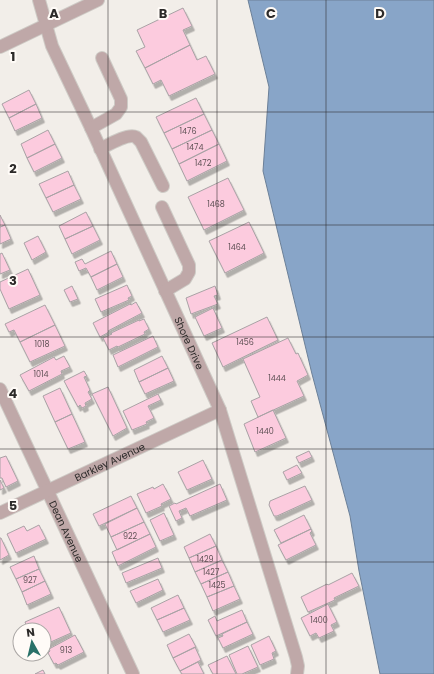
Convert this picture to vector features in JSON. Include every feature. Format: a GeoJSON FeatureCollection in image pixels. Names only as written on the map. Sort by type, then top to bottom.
{"type":"FeatureCollection","features":[{"type":"Feature","properties":{"kind":"street","name":"Shore Drive"},"geometry":{"type":"LineString","coordinates":[[39,0],[52,46],[220,410],[296,656],[298,666],[297,674]]}},
{"type":"Feature","properties":{"kind":"street"},"geometry":{"type":"LineString","coordinates":[[0,47],[98,0]]}},
{"type":"Feature","properties":{"kind":"street"},"geometry":{"type":"LineString","coordinates":[[90,128],[116,114],[121,107],[121,98],[102,58]]}},
{"type":"Feature","properties":{"kind":"street"},"geometry":{"type":"LineString","coordinates":[[100,149],[126,137],[137,137],[141,142],[162,186]]}},
{"type":"Feature","properties":{"kind":"street"},"geometry":{"type":"LineString","coordinates":[[162,207],[189,265],[189,272],[185,279],[165,291]]}},
{"type":"Feature","properties":{"kind":"street","name":"Dean Avenue"},"geometry":{"type":"LineString","coordinates":[[0,389],[133,674]]}},
{"type":"Feature","properties":{"kind":"street","name":"Barkley Avenue"},"geometry":{"type":"LineString","coordinates":[[0,513],[220,410]]}},
{"type":"Feature","properties":{"kind":"water"},"geometry":{"type":"Polygon","coordinates":[[[248,0],[434,0],[434,674],[380,674],[359,571],[350,516],[312,374],[263,171],[269,87],[248,0]]]}},
{"type":"Feature","properties":{"kind":"building"},"geometry":{"type":"Polygon","coordinates":[[[183,8],[192,26],[183,30],[190,45],[145,68],[136,51],[145,47],[137,30],[183,8]]]}},
{"type":"Feature","properties":{"kind":"building"},"geometry":{"type":"Polygon","coordinates":[[[190,45],[197,60],[206,56],[215,74],[169,96],[161,80],[153,84],[145,68],[190,45]]]}},
{"type":"Feature","properties":{"kind":"building"},"geometry":{"type":"Polygon","coordinates":[[[29,90],[36,104],[9,118],[2,104],[29,90]]]}},
{"type":"Feature","properties":{"kind":"building"},"geometry":{"type":"Polygon","coordinates":[[[196,98],[204,114],[164,133],[156,117],[196,98]]]}},
{"type":"Feature","properties":{"kind":"building"},"geometry":{"type":"Polygon","coordinates":[[[36,104],[42,118],[15,131],[9,118],[36,104]]]}},
{"type":"Feature","properties":{"kind":"building"},"geometry":{"type":"Polygon","coordinates":[[[204,114],[212,130],[172,149],[164,133],[204,114]]]}},
{"type":"Feature","properties":{"kind":"building"},"geometry":{"type":"Polygon","coordinates":[[[48,130],[55,144],[27,158],[21,144],[48,130]]]}},
{"type":"Feature","properties":{"kind":"building"},"geometry":{"type":"Polygon","coordinates":[[[212,130],[219,144],[179,164],[172,149],[212,130]]]}},
{"type":"Feature","properties":{"kind":"building"},"geometry":{"type":"Polygon","coordinates":[[[55,144],[62,158],[34,172],[27,158],[55,144]]]}},
{"type":"Feature","properties":{"kind":"building"},"geometry":{"type":"Polygon","coordinates":[[[219,144],[227,161],[187,181],[179,164],[219,144]]]}},
{"type":"Feature","properties":{"kind":"building"},"geometry":{"type":"Polygon","coordinates":[[[68,171],[74,185],[46,198],[39,184],[68,171]]]}},
{"type":"Feature","properties":{"kind":"building"},"geometry":{"type":"Polygon","coordinates":[[[228,178],[244,210],[204,230],[188,197],[228,178]]]}},
{"type":"Feature","properties":{"kind":"building"},"geometry":{"type":"Polygon","coordinates":[[[74,185],[81,199],[53,212],[46,198],[74,185]]]}},
{"type":"Feature","properties":{"kind":"building"},"geometry":{"type":"Polygon","coordinates":[[[86,212],[93,226],[65,239],[59,226],[86,212]]]}},
{"type":"Feature","properties":{"kind":"building"},"geometry":{"type":"Polygon","coordinates":[[[0,215],[5,225],[0,227],[0,215]]]}},
{"type":"Feature","properties":{"kind":"building"},"geometry":{"type":"Polygon","coordinates":[[[249,222],[264,253],[225,273],[209,241],[249,222]]]}},
{"type":"Feature","properties":{"kind":"building"},"geometry":{"type":"Polygon","coordinates":[[[5,225],[11,239],[0,244],[0,227],[5,225]]]}},
{"type":"Feature","properties":{"kind":"building"},"geometry":{"type":"Polygon","coordinates":[[[93,226],[100,240],[72,254],[65,239],[93,226]]]}},
{"type":"Feature","properties":{"kind":"building"},"geometry":{"type":"Polygon","coordinates":[[[38,236],[46,252],[32,260],[24,243],[38,236]]]}},
{"type":"Feature","properties":{"kind":"building"},"geometry":{"type":"Polygon","coordinates":[[[111,251],[117,264],[91,277],[86,268],[79,271],[75,262],[82,259],[85,264],[111,251]]]}},
{"type":"Feature","properties":{"kind":"building"},"geometry":{"type":"Polygon","coordinates":[[[2,253],[10,270],[0,274],[0,254],[2,253]]]}},
{"type":"Feature","properties":{"kind":"building"},"geometry":{"type":"Polygon","coordinates":[[[117,264],[123,277],[97,290],[91,277],[117,264]]]}},
{"type":"Feature","properties":{"kind":"building"},"geometry":{"type":"Polygon","coordinates":[[[28,269],[40,295],[9,309],[0,289],[0,282],[28,269]]]}},
{"type":"Feature","properties":{"kind":"building"},"geometry":{"type":"Polygon","coordinates":[[[127,285],[132,296],[128,298],[129,300],[101,312],[95,299],[127,285]]]}},
{"type":"Feature","properties":{"kind":"building"},"geometry":{"type":"Polygon","coordinates":[[[72,286],[78,299],[70,302],[64,290],[72,286]]]}},
{"type":"Feature","properties":{"kind":"building"},"geometry":{"type":"Polygon","coordinates":[[[215,286],[218,295],[214,296],[218,304],[191,314],[186,298],[215,286]]]}},
{"type":"Feature","properties":{"kind":"building"},"geometry":{"type":"Polygon","coordinates":[[[136,302],[142,313],[108,331],[109,332],[100,337],[93,323],[136,302]]]}},
{"type":"Feature","properties":{"kind":"building"},"geometry":{"type":"Polygon","coordinates":[[[45,305],[55,325],[20,342],[14,330],[9,332],[5,324],[45,305]]]}},
{"type":"Feature","properties":{"kind":"building"},"geometry":{"type":"Polygon","coordinates":[[[213,308],[222,328],[204,336],[195,317],[213,308]]]}},
{"type":"Feature","properties":{"kind":"building"},"geometry":{"type":"Polygon","coordinates":[[[267,317],[278,340],[223,367],[212,343],[267,317]]]}},
{"type":"Feature","properties":{"kind":"building"},"geometry":{"type":"Polygon","coordinates":[[[144,319],[149,329],[144,332],[145,334],[109,350],[103,338],[144,319]]]}},
{"type":"Feature","properties":{"kind":"building"},"geometry":{"type":"Polygon","coordinates":[[[55,325],[65,346],[30,362],[20,342],[55,325]]]}},
{"type":"Feature","properties":{"kind":"building"},"geometry":{"type":"Polygon","coordinates":[[[153,336],[158,347],[118,367],[113,355],[153,336]]]}},
{"type":"Feature","properties":{"kind":"building"},"geometry":{"type":"Polygon","coordinates":[[[288,338],[296,354],[298,353],[308,375],[297,381],[304,396],[258,417],[251,401],[260,397],[243,359],[288,338]]]}},
{"type":"Feature","properties":{"kind":"building"},"geometry":{"type":"Polygon","coordinates":[[[64,356],[70,367],[61,371],[62,374],[29,391],[20,375],[54,357],[56,360],[64,356]]]}},
{"type":"Feature","properties":{"kind":"building"},"geometry":{"type":"Polygon","coordinates":[[[162,356],[168,368],[139,382],[134,370],[162,356]]]}},
{"type":"Feature","properties":{"kind":"building"},"geometry":{"type":"Polygon","coordinates":[[[168,368],[174,381],[145,394],[139,382],[168,368]]]}},
{"type":"Feature","properties":{"kind":"building"},"geometry":{"type":"Polygon","coordinates":[[[84,371],[87,376],[84,377],[90,390],[88,392],[92,399],[85,403],[86,406],[82,408],[80,405],[78,407],[64,381],[84,371]]]}},
{"type":"Feature","properties":{"kind":"building"},"geometry":{"type":"Polygon","coordinates":[[[108,387],[127,428],[113,436],[92,394],[108,387]]]}},
{"type":"Feature","properties":{"kind":"building"},"geometry":{"type":"Polygon","coordinates":[[[60,388],[72,414],[55,422],[43,396],[60,388]]]}},
{"type":"Feature","properties":{"kind":"building"},"geometry":{"type":"Polygon","coordinates":[[[158,394],[161,400],[148,406],[154,418],[146,422],[147,424],[132,430],[123,411],[158,394]]]}},
{"type":"Feature","properties":{"kind":"building"},"geometry":{"type":"Polygon","coordinates":[[[273,410],[286,438],[255,452],[244,424],[273,410]]]}},
{"type":"Feature","properties":{"kind":"building"},"geometry":{"type":"Polygon","coordinates":[[[72,414],[85,442],[68,449],[55,422],[72,414]]]}},
{"type":"Feature","properties":{"kind":"building"},"geometry":{"type":"Polygon","coordinates":[[[309,451],[312,457],[299,463],[296,457],[309,451]]]}},
{"type":"Feature","properties":{"kind":"building"},"geometry":{"type":"Polygon","coordinates":[[[6,456],[18,481],[6,487],[2,478],[0,478],[0,458],[6,456]]]}},
{"type":"Feature","properties":{"kind":"building"},"geometry":{"type":"Polygon","coordinates":[[[203,460],[212,479],[187,490],[178,472],[203,460]]]}},
{"type":"Feature","properties":{"kind":"building"},"geometry":{"type":"Polygon","coordinates":[[[297,465],[302,473],[287,480],[283,472],[297,465]]]}},
{"type":"Feature","properties":{"kind":"building"},"geometry":{"type":"Polygon","coordinates":[[[0,480],[4,488],[0,490],[0,480]]]}},
{"type":"Feature","properties":{"kind":"building"},"geometry":{"type":"Polygon","coordinates":[[[163,484],[171,499],[161,504],[162,506],[146,513],[137,494],[153,487],[154,489],[163,484]]]}},
{"type":"Feature","properties":{"kind":"building"},"geometry":{"type":"Polygon","coordinates":[[[220,484],[227,500],[190,516],[186,508],[179,511],[182,518],[176,521],[169,506],[220,484]]]}},
{"type":"Feature","properties":{"kind":"building"},"geometry":{"type":"Polygon","coordinates":[[[305,486],[312,500],[274,516],[269,505],[270,501],[305,486]]]}},
{"type":"Feature","properties":{"kind":"building"},"geometry":{"type":"Polygon","coordinates":[[[131,496],[137,508],[99,526],[93,514],[131,496]]]}},
{"type":"Feature","properties":{"kind":"building"},"geometry":{"type":"Polygon","coordinates":[[[137,508],[144,522],[111,537],[105,524],[137,508]]]}},
{"type":"Feature","properties":{"kind":"building"},"geometry":{"type":"Polygon","coordinates":[[[164,513],[174,535],[160,541],[150,520],[164,513]]]}},
{"type":"Feature","properties":{"kind":"building"},"geometry":{"type":"Polygon","coordinates":[[[304,515],[311,529],[281,543],[274,530],[304,515]]]}},
{"type":"Feature","properties":{"kind":"building"},"geometry":{"type":"Polygon","coordinates":[[[144,522],[150,534],[117,550],[111,537],[144,522]]]}},
{"type":"Feature","properties":{"kind":"building"},"geometry":{"type":"Polygon","coordinates":[[[39,525],[46,539],[16,553],[7,534],[24,526],[27,531],[39,525]]]}},
{"type":"Feature","properties":{"kind":"building"},"geometry":{"type":"Polygon","coordinates":[[[311,529],[312,531],[310,533],[316,545],[286,560],[278,545],[311,529]]]}},
{"type":"Feature","properties":{"kind":"building"},"geometry":{"type":"Polygon","coordinates":[[[150,534],[156,547],[118,566],[112,552],[150,534]]]}},
{"type":"Feature","properties":{"kind":"building"},"geometry":{"type":"Polygon","coordinates":[[[210,534],[216,546],[189,558],[184,547],[210,534]]]}},
{"type":"Feature","properties":{"kind":"building"},"geometry":{"type":"Polygon","coordinates":[[[0,538],[9,555],[0,560],[0,538]]]}},
{"type":"Feature","properties":{"kind":"building"},"geometry":{"type":"Polygon","coordinates":[[[216,546],[222,560],[195,572],[189,558],[216,546]]]}},
{"type":"Feature","properties":{"kind":"building"},"geometry":{"type":"Polygon","coordinates":[[[34,556],[39,569],[16,579],[10,567],[34,556]]]}},
{"type":"Feature","properties":{"kind":"building"},"geometry":{"type":"Polygon","coordinates":[[[158,558],[162,568],[126,583],[122,573],[158,558]]]}},
{"type":"Feature","properties":{"kind":"building"},"geometry":{"type":"Polygon","coordinates":[[[222,560],[228,572],[201,584],[195,572],[222,560]]]}},
{"type":"Feature","properties":{"kind":"building"},"geometry":{"type":"Polygon","coordinates":[[[39,569],[45,581],[22,592],[16,579],[39,569]]]}},
{"type":"Feature","properties":{"kind":"building"},"geometry":{"type":"Polygon","coordinates":[[[228,572],[234,586],[207,597],[201,584],[228,572]]]}},
{"type":"Feature","properties":{"kind":"building"},"geometry":{"type":"Polygon","coordinates":[[[352,573],[359,586],[334,598],[335,600],[308,612],[301,597],[352,573]]]}},
{"type":"Feature","properties":{"kind":"building"},"geometry":{"type":"Polygon","coordinates":[[[158,579],[163,590],[136,603],[130,591],[158,579]]]}},
{"type":"Feature","properties":{"kind":"building"},"geometry":{"type":"Polygon","coordinates":[[[45,581],[51,594],[27,605],[22,592],[45,581]]]}},
{"type":"Feature","properties":{"kind":"building"},"geometry":{"type":"Polygon","coordinates":[[[234,586],[240,599],[213,611],[207,597],[234,586]]]}},
{"type":"Feature","properties":{"kind":"building"},"geometry":{"type":"Polygon","coordinates":[[[178,595],[184,608],[157,620],[151,608],[178,595]]]}},
{"type":"Feature","properties":{"kind":"building"},"geometry":{"type":"Polygon","coordinates":[[[328,604],[337,622],[331,625],[334,631],[319,638],[316,633],[310,636],[301,618],[328,604]]]}},
{"type":"Feature","properties":{"kind":"building"},"geometry":{"type":"Polygon","coordinates":[[[59,607],[71,633],[52,641],[52,622],[25,622],[59,607]]]}},
{"type":"Feature","properties":{"kind":"building"},"geometry":{"type":"Polygon","coordinates":[[[184,608],[190,620],[163,632],[157,620],[184,608]]]}},
{"type":"Feature","properties":{"kind":"building"},"geometry":{"type":"Polygon","coordinates":[[[242,610],[247,622],[216,636],[208,620],[215,616],[217,621],[242,610]]]}},
{"type":"Feature","properties":{"kind":"building"},"geometry":{"type":"Polygon","coordinates":[[[247,622],[253,634],[223,648],[218,638],[223,636],[222,634],[247,622]]]}},
{"type":"Feature","properties":{"kind":"building"},"geometry":{"type":"Polygon","coordinates":[[[189,634],[196,647],[173,658],[167,645],[189,634]]]}},
{"type":"Feature","properties":{"kind":"building"},"geometry":{"type":"Polygon","coordinates":[[[75,635],[84,652],[58,665],[56,663],[54,664],[52,660],[52,647],[75,635]]]}},
{"type":"Feature","properties":{"kind":"building"},"geometry":{"type":"Polygon","coordinates":[[[269,636],[276,651],[272,653],[274,659],[260,665],[251,645],[269,636]]]}},
{"type":"Feature","properties":{"kind":"building"},"geometry":{"type":"Polygon","coordinates":[[[248,646],[258,667],[242,674],[237,674],[229,655],[248,646]]]}},
{"type":"Feature","properties":{"kind":"building"},"geometry":{"type":"Polygon","coordinates":[[[195,647],[201,660],[180,671],[173,658],[195,647]]]}},
{"type":"Feature","properties":{"kind":"building"},"geometry":{"type":"Polygon","coordinates":[[[227,656],[236,674],[213,674],[208,665],[227,656]]]}},
{"type":"Feature","properties":{"kind":"building"},"geometry":{"type":"Polygon","coordinates":[[[198,662],[204,674],[182,674],[180,671],[198,662]]]}},
{"type":"Feature","properties":{"kind":"building"},"geometry":{"type":"Polygon","coordinates":[[[43,670],[45,674],[35,674],[43,670]]]}}]}
